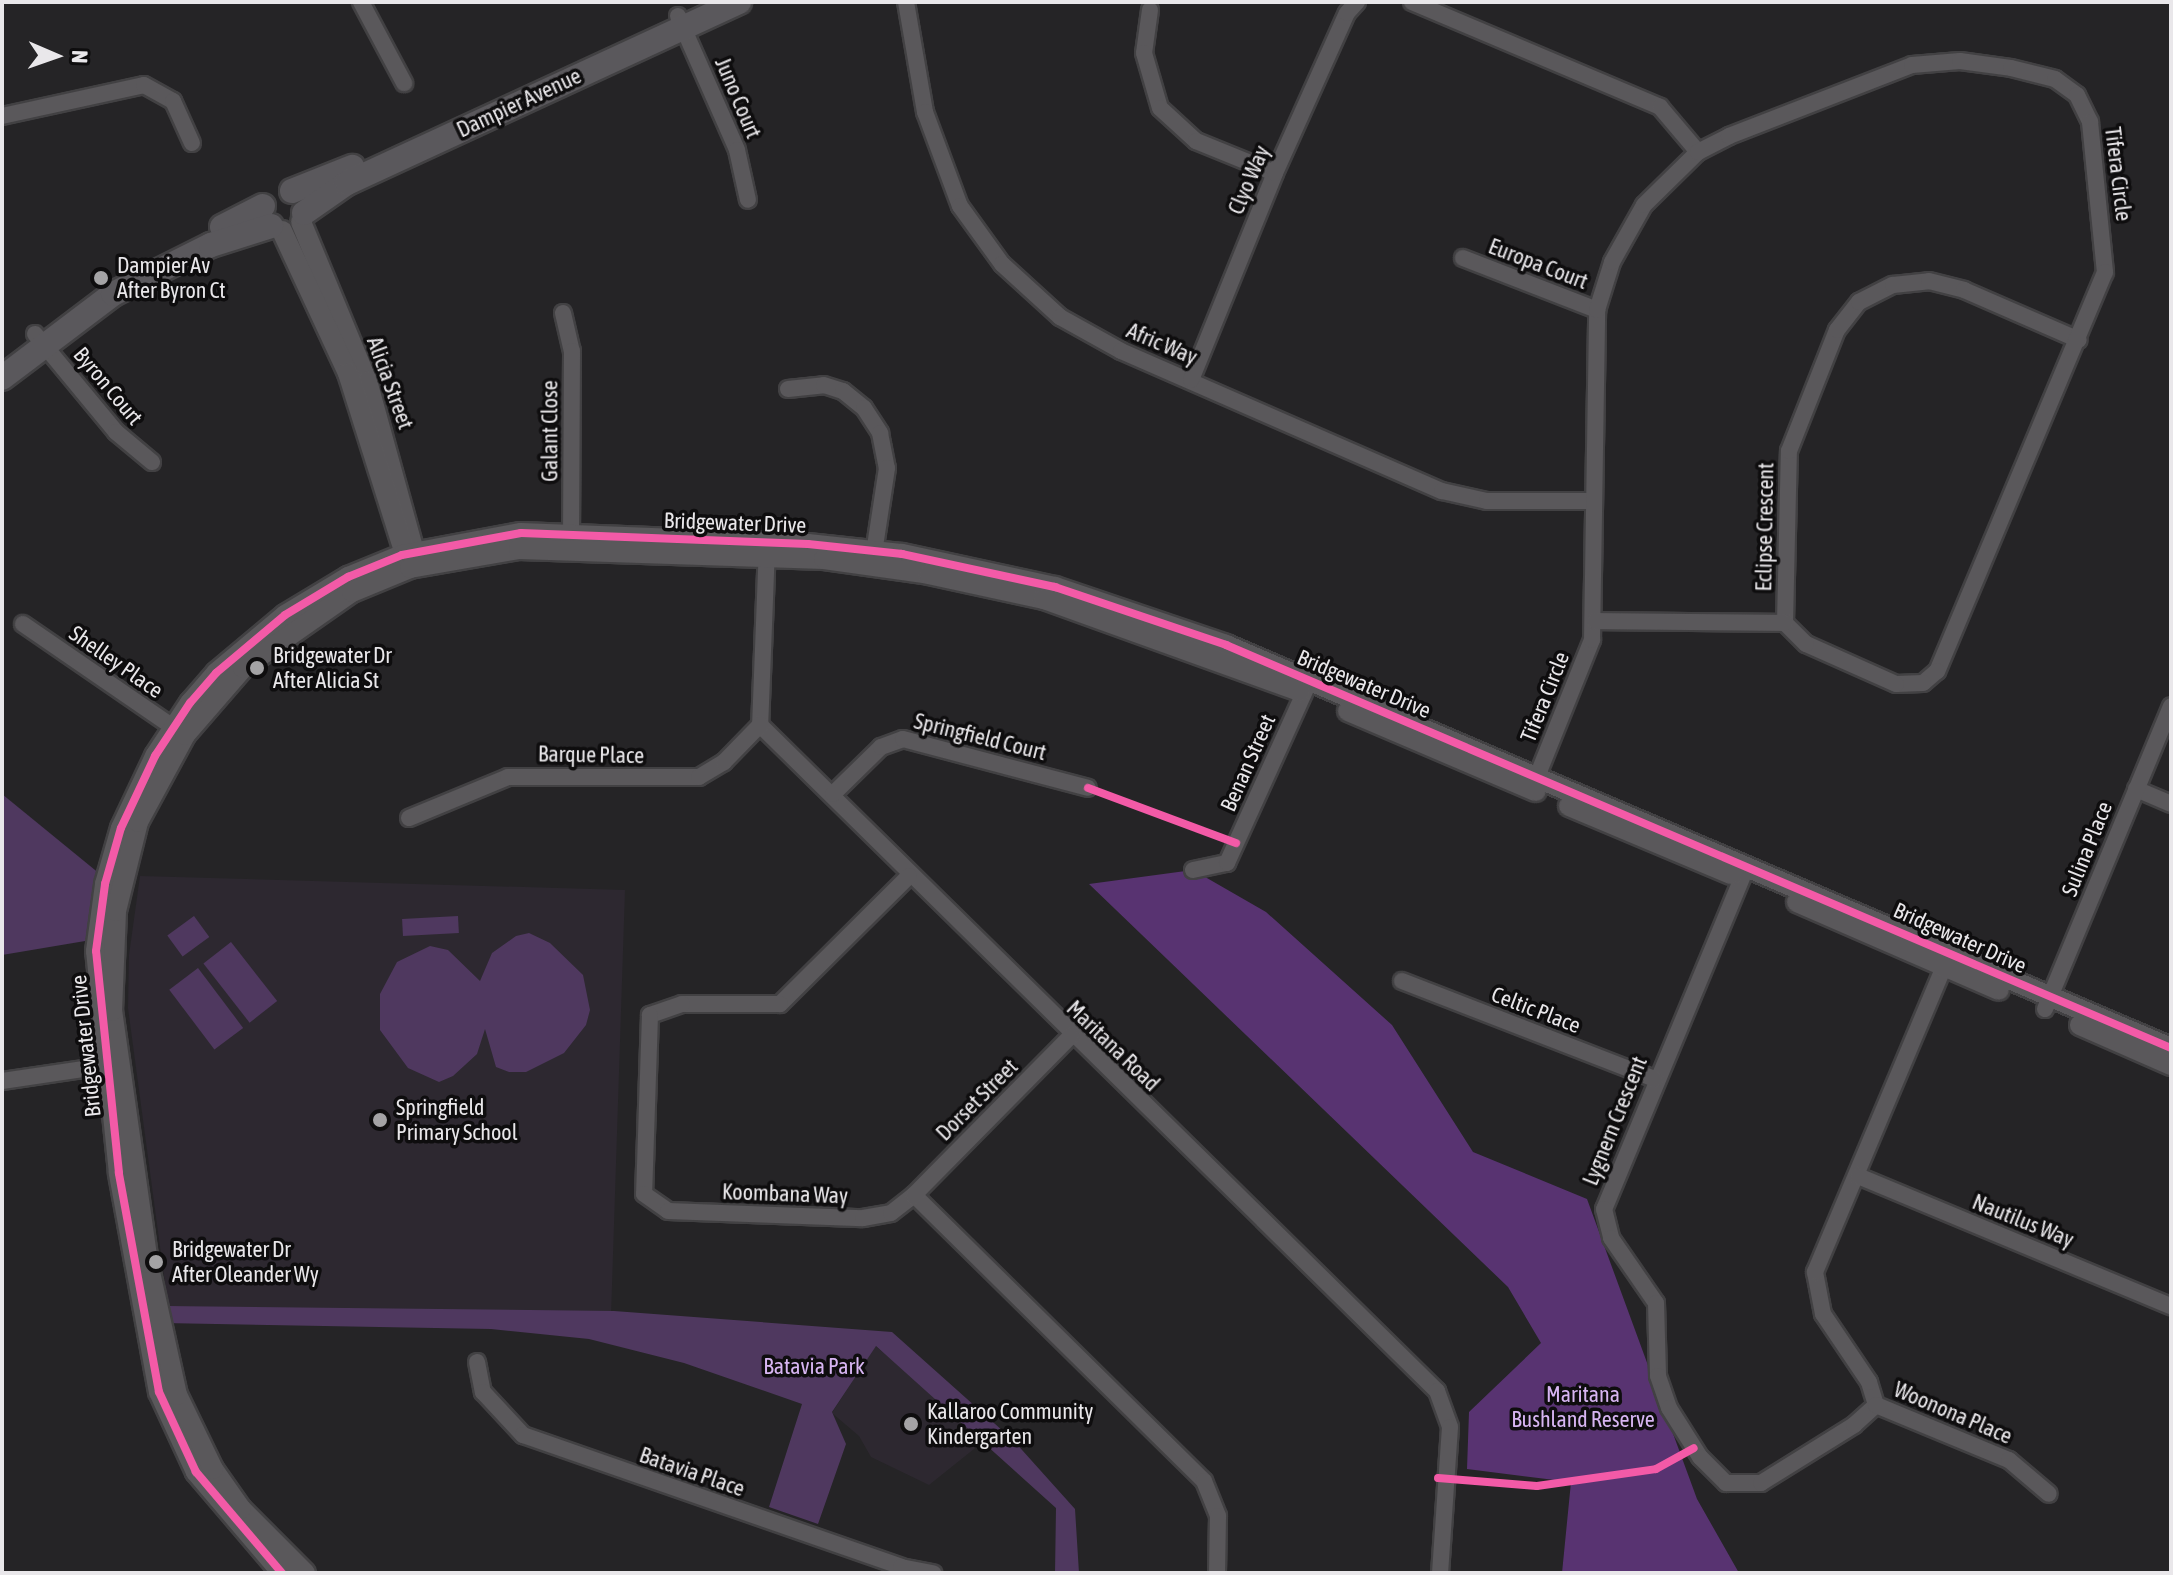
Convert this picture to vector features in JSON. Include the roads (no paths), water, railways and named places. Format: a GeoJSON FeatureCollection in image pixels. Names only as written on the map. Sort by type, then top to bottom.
{"type":"FeatureCollection","features":[{"type":"Feature","properties":{"kind":"main road","name":"Dampier Avenue"},"geometry":{"type":"LineString","coordinates":[[2,378],[40,339],[137,265],[284,220],[347,183],[681,22],[706,2]]}},
{"type":"Feature","properties":{"kind":"main road","name":"Dampier Avenue"},"geometry":{"type":"LineString","coordinates":[[284,220],[272,192],[292,191],[681,22],[739,2]]}},
{"type":"Feature","properties":{"kind":"main road","name":"Dampier Avenue"},"geometry":{"type":"LineString","coordinates":[[2,360],[40,339]]}},
{"type":"Feature","properties":{"kind":"street"},"geometry":{"type":"LineString","coordinates":[[361,2],[404,83]]}},
{"type":"Feature","properties":{"kind":"street","name":"Afric Way"},"geometry":{"type":"LineString","coordinates":[[906,2],[934,143],[960,206],[1002,264],[1084,333],[1442,491],[1487,501],[1593,501]]}},
{"type":"Feature","properties":{"kind":"street","name":"Clyo Way"},"geometry":{"type":"LineString","coordinates":[[1191,380],[1275,173],[1347,13],[1357,2]]}},
{"type":"Feature","properties":{"kind":"street"},"geometry":{"type":"LineString","coordinates":[[1412,2],[1660,107],[1698,152]]}},
{"type":"Feature","properties":{"kind":"street"},"geometry":{"type":"LineString","coordinates":[[1150,10],[1145,66],[1165,115],[1196,141],[1275,173]]}},
{"type":"Feature","properties":{"kind":"street","name":"Juno Court"},"geometry":{"type":"LineString","coordinates":[[681,22],[737,150],[748,200]]}},
{"type":"Feature","properties":{"kind":"street","name":"Tifera Circle"},"geometry":{"type":"LineString","coordinates":[[1534,783],[1584,662],[1595,621],[1593,501],[1597,310],[1612,262],[1644,205],[1698,152],[1755,124],[1912,65],[1985,63],[2055,79],[2085,107],[2102,220],[2105,272],[1944,662],[1931,678],[1915,686],[1896,684],[1806,644],[1785,623]]}},
{"type":"Feature","properties":{"kind":"street"},"geometry":{"type":"LineString","coordinates":[[2,116],[144,85],[173,101],[192,143]]}},
{"type":"Feature","properties":{"kind":"street","name":"Alicia Street"},"geometry":{"type":"LineString","coordinates":[[284,220],[367,381],[411,560]]}},
{"type":"Feature","properties":{"kind":"street","name":"Europa Court"},"geometry":{"type":"LineString","coordinates":[[1463,258],[1597,310]]}},
{"type":"Feature","properties":{"kind":"street","name":"Eclipse Crescent"},"geometry":{"type":"LineString","coordinates":[[1785,623],[1789,451],[1837,330],[1859,302],[1893,285],[1943,283],[2079,340]]}},
{"type":"Feature","properties":{"kind":"street","name":"Galant Close"},"geometry":{"type":"LineString","coordinates":[[563,313],[572,351],[571,542]]}},
{"type":"Feature","properties":{"kind":"street","name":"Byron Court"},"geometry":{"type":"LineString","coordinates":[[40,339],[116,432],[152,462]]}},
{"type":"Feature","properties":{"kind":"street"},"geometry":{"type":"LineString","coordinates":[[788,389],[824,385],[843,391],[864,408],[880,433],[887,468],[874,558]]}},
{"type":"Feature","properties":{"kind":"street","name":"Bridgewater Drive"},"geometry":{"type":"LineString","coordinates":[[282,1573],[196,1472],[159,1392],[147,1346],[112,1064],[112,941],[124,867],[138,822],[178,731],[216,673],[285,615],[348,577],[411,560],[571,542],[874,558],[1044,599],[1307,686],[2048,1003],[2171,1048]]}},
{"type":"Feature","properties":{"kind":"street"},"geometry":{"type":"LineString","coordinates":[[760,725],[767,550]]}},
{"type":"Feature","properties":{"kind":"street"},"geometry":{"type":"LineString","coordinates":[[1595,621],[1785,623]]}},
{"type":"Feature","properties":{"kind":"street","name":"Shelley Place"},"geometry":{"type":"LineString","coordinates":[[23,624],[178,731]]}},
{"type":"Feature","properties":{"kind":"street","name":"Benan Street"},"geometry":{"type":"LineString","coordinates":[[1193,870],[1227,863],[1307,686]]}},
{"type":"Feature","properties":{"kind":"street","name":"Sulina Place"},"geometry":{"type":"LineString","coordinates":[[2048,1003],[2171,706]]}},
{"type":"Feature","properties":{"kind":"street","name":"Maritana Road"},"geometry":{"type":"LineString","coordinates":[[760,725],[833,794],[909,876],[1071,1036],[1437,1391],[1450,1427],[1440,1573]]}},
{"type":"Feature","properties":{"kind":"street","name":"Barque Place"},"geometry":{"type":"LineString","coordinates":[[409,818],[508,777],[699,777],[724,762],[760,725]]}},
{"type":"Feature","properties":{"kind":"street","name":"Springfield Court"},"geometry":{"type":"LineString","coordinates":[[833,794],[881,747],[903,739],[1088,788]]}},
{"type":"Feature","properties":{"kind":"street"},"geometry":{"type":"LineString","coordinates":[[2136,789],[2171,804]]}},
{"type":"Feature","properties":{"kind":"street","name":"Lygnern Crescent"},"geometry":{"type":"LineString","coordinates":[[1744,872],[1607,1196],[1605,1224],[1656,1303],[1661,1390],[1700,1457],[1726,1483],[1761,1483],[1854,1425],[1876,1405]]}},
{"type":"Feature","properties":{"kind":"street","name":"Koombana Way"},"geometry":{"type":"LineString","coordinates":[[909,876],[780,1004],[682,1004],[650,1015],[642,1179],[648,1200],[668,1211],[874,1218],[891,1213],[914,1195]]}},
{"type":"Feature","properties":{"kind":"street"},"geometry":{"type":"LineString","coordinates":[[1876,1405],[1869,1382],[1823,1314],[1815,1286],[1815,1272],[1947,960]]}},
{"type":"Feature","properties":{"kind":"street","name":"Celtic Place"},"geometry":{"type":"LineString","coordinates":[[1402,981],[1655,1079]]}},
{"type":"Feature","properties":{"kind":"street","name":"Bridgewater Drive"},"geometry":{"type":"LineString","coordinates":[[2048,1003],[2171,1065]]}},
{"type":"Feature","properties":{"kind":"street","name":"Dorset Street"},"geometry":{"type":"LineString","coordinates":[[914,1195],[1071,1036]]}},
{"type":"Feature","properties":{"kind":"street"},"geometry":{"type":"LineString","coordinates":[[2,1081],[112,1064]]}},
{"type":"Feature","properties":{"kind":"street","name":"Bridgewater Drive"},"geometry":{"type":"LineString","coordinates":[[112,1064],[148,1263],[177,1395],[227,1489],[305,1573]]}},
{"type":"Feature","properties":{"kind":"street","name":"Nautilus Way"},"geometry":{"type":"LineString","coordinates":[[1858,1176],[2171,1306]]}},
{"type":"Feature","properties":{"kind":"street"},"geometry":{"type":"LineString","coordinates":[[914,1195],[1204,1481],[1218,1516],[1217,1573]]}},
{"type":"Feature","properties":{"kind":"street","name":"Batavia Place"},"geometry":{"type":"LineString","coordinates":[[477,1362],[483,1392],[523,1435],[901,1567],[933,1573]]}},
{"type":"Feature","properties":{"kind":"street","name":"Woonona Place"},"geometry":{"type":"LineString","coordinates":[[1876,1405],[2009,1460],[2049,1494]]}},
{"type":"Feature","properties":{"kind":"place","name":"Dampier Av After Byron Ct"},"geometry":{"type":"Point","coordinates":[101,278]}},
{"type":"Feature","properties":{"kind":"place","name":"Bridgewater Dr After Alicia St"},"geometry":{"type":"Point","coordinates":[257,668]}},
{"type":"Feature","properties":{"kind":"place","name":"Springfield Primary School"},"geometry":{"type":"Point","coordinates":[380,1120]}},
{"type":"Feature","properties":{"kind":"place","name":"Bridgewater Dr After Oleander Wy"},"geometry":{"type":"Point","coordinates":[156,1262]}},
{"type":"Feature","properties":{"kind":"place","name":"Kallaroo Community Kindergarten"},"geometry":{"type":"Point","coordinates":[911,1424]}},
{"type":"Feature","properties":{"kind":"park label","name":"Batavia Park"},"geometry":{"type":"Point","coordinates":[814,1367]}},
{"type":"Feature","properties":{"kind":"park label","name":"Maritana Bushland Reserve"},"geometry":{"type":"Point","coordinates":[1583,1406]}}]}
